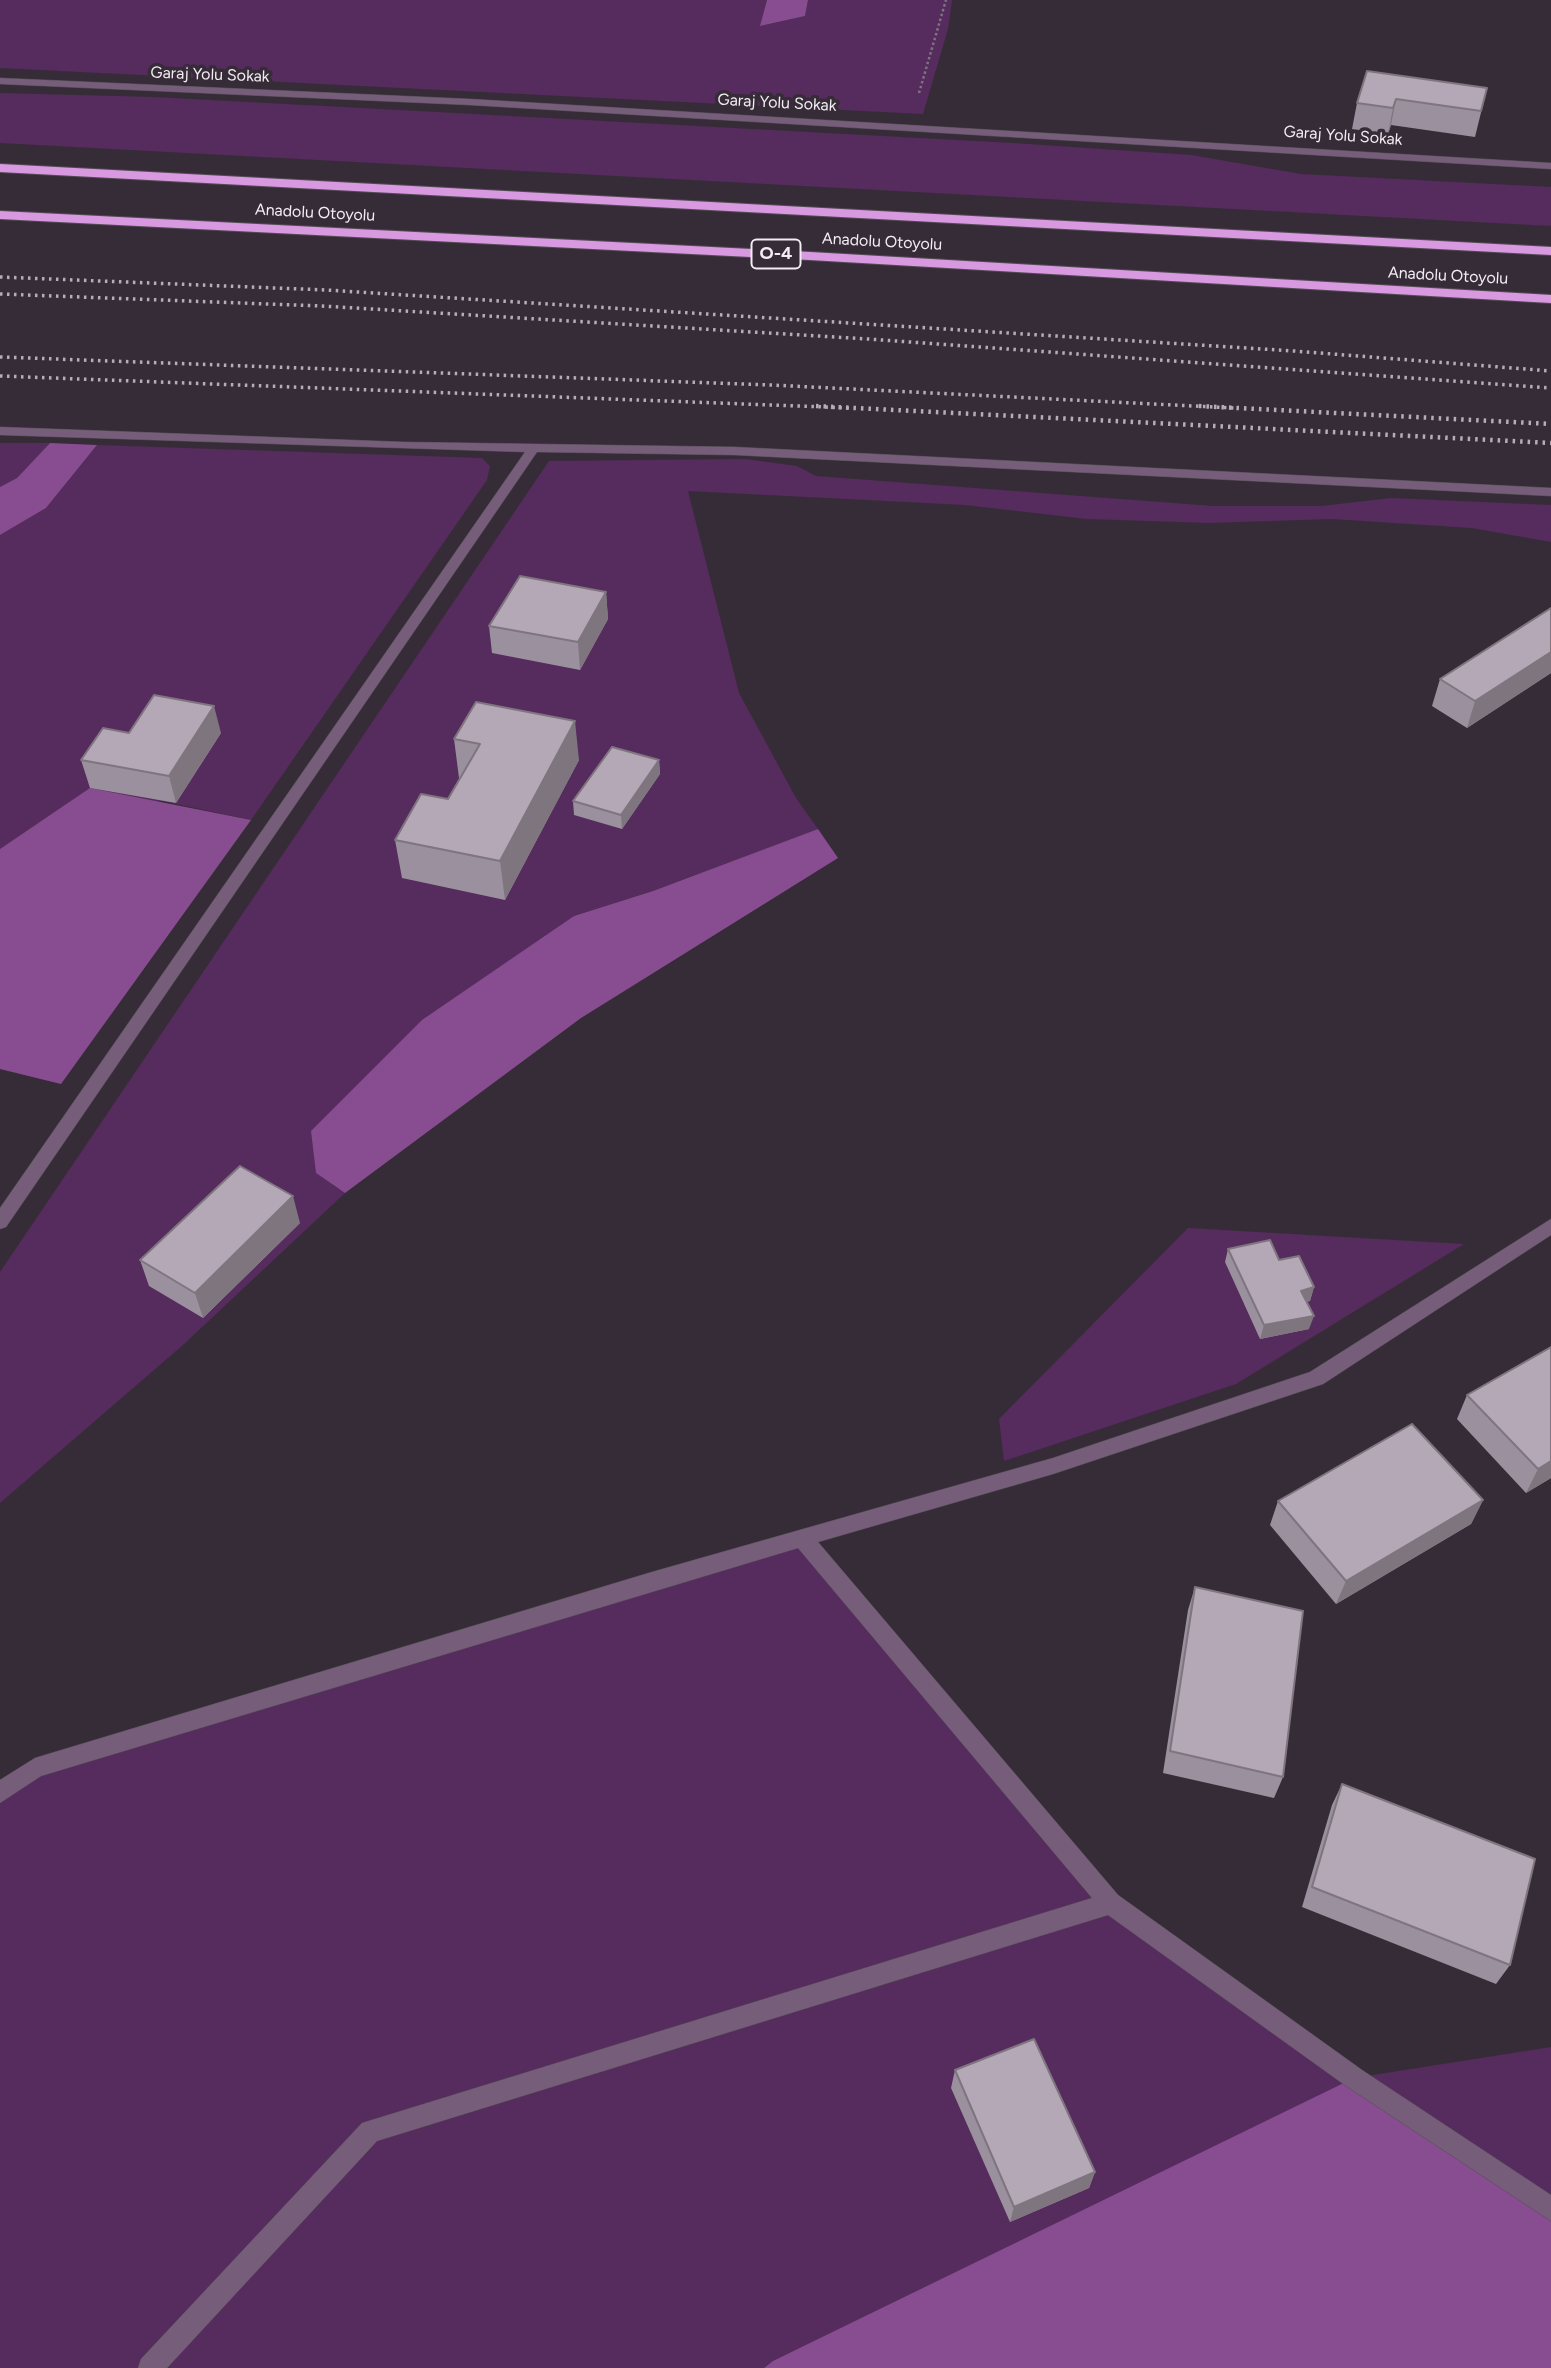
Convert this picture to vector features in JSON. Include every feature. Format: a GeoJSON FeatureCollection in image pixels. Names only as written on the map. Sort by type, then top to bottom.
{"type":"FeatureCollection","features":[{"type":"Feature","properties":{"kind":"highway","name":"Anadolu Otoyolu"},"geometry":{"type":"LineString","coordinates":[[0,168],[1551,251]]}},
{"type":"Feature","properties":{"kind":"highway","name":"Anadolu Otoyolu"},"geometry":{"type":"LineString","coordinates":[[0,215],[810,256],[1551,299]]}},
{"type":"Feature","properties":{"kind":"street","name":"Garaj Yolu Sokak"},"geometry":{"type":"LineString","coordinates":[[0,81],[456,101],[1551,166]]}},
{"type":"Feature","properties":{"kind":"street"},"geometry":{"type":"LineString","coordinates":[[0,431],[533,449],[735,451],[1551,492]]}},
{"type":"Feature","properties":{"kind":"street"},"geometry":{"type":"LineString","coordinates":[[0,1222],[533,449]]}},
{"type":"Feature","properties":{"kind":"street"},"geometry":{"type":"LineString","coordinates":[[0,1793],[35,1768],[652,1581],[1053,1466],[1316,1378],[1551,1226]]}},
{"type":"Feature","properties":{"kind":"street"},"geometry":{"type":"LineString","coordinates":[[802,1538],[1110,1903],[1354,2078],[1551,2209]]}},
{"type":"Feature","properties":{"kind":"street"},"geometry":{"type":"LineString","coordinates":[[150,2368],[370,2131],[1110,1903]]}},
{"type":"Feature","properties":{"kind":"path"},"geometry":{"type":"LineString","coordinates":[[907,127],[946,0]]}},
{"type":"Feature","properties":{"kind":"shaded area"},"geometry":{"type":"Polygon","coordinates":[[[0,0],[767,0],[761,26],[805,16],[808,0],[952,0],[948,29],[923,114],[0,68],[0,0]]]}},
{"type":"Feature","properties":{"kind":"shaded area"},"geometry":{"type":"Polygon","coordinates":[[[767,0],[808,0],[805,16],[760,26],[767,0]]]}},
{"type":"Feature","properties":{"kind":"shaded area"},"geometry":{"type":"Polygon","coordinates":[[[0,93],[153,97],[1191,155],[1301,174],[1551,187],[1551,226],[0,143],[0,93]]]}},
{"type":"Feature","properties":{"kind":"shaded area"},"geometry":{"type":"Polygon","coordinates":[[[0,443],[50,443],[17,478],[0,487],[0,443]]]}},
{"type":"Feature","properties":{"kind":"shaded area"},"geometry":{"type":"Polygon","coordinates":[[[50,443],[97,445],[46,508],[0,535],[0,487],[17,478],[50,443]]]}},
{"type":"Feature","properties":{"kind":"shaded area"},"geometry":{"type":"Polygon","coordinates":[[[97,445],[482,458],[490,466],[487,480],[251,820],[162,801],[38,824],[0,849],[0,535],[46,508],[97,445]]]}},
{"type":"Feature","properties":{"kind":"shaded area"},"geometry":{"type":"Polygon","coordinates":[[[745,459],[797,466],[816,476],[1213,506],[1322,506],[1391,498],[1551,505],[1551,542],[1472,528],[1332,519],[1209,523],[1087,519],[965,505],[688,491],[739,693],[796,798],[818,829],[653,891],[574,916],[316,1173],[345,1193],[184,1344],[0,1503],[0,1272],[549,461],[745,459]]]}},
{"type":"Feature","properties":{"kind":"shaded area"},"geometry":{"type":"Polygon","coordinates":[[[90,788],[251,820],[61,1084],[0,1069],[0,849],[90,788]]]}},
{"type":"Feature","properties":{"kind":"shaded area"},"geometry":{"type":"Polygon","coordinates":[[[818,829],[838,858],[581,1018],[345,1193],[316,1173],[311,1131],[422,1020],[574,916],[653,891],[818,829]]]}},
{"type":"Feature","properties":{"kind":"shaded area"},"geometry":{"type":"Polygon","coordinates":[[[1188,1228],[1464,1244],[1236,1384],[1004,1461],[999,1419],[1188,1228]]]}},
{"type":"Feature","properties":{"kind":"shaded area"},"geometry":{"type":"Polygon","coordinates":[[[802,1538],[1110,1903],[1354,2078],[1551,2047],[1551,2209],[773,2361],[764,2368],[0,2368],[0,1793],[35,1768],[802,1538]]]}},
{"type":"Feature","properties":{"kind":"shaded area"},"geometry":{"type":"Polygon","coordinates":[[[1354,2078],[1551,2209],[1551,2368],[764,2368],[773,2361],[1354,2078]]]}},
{"type":"Feature","properties":{"kind":"building"},"geometry":{"type":"Polygon","coordinates":[[[1367,71],[1487,88],[1481,111],[1396,99],[1393,108],[1357,103],[1367,71]]]}},
{"type":"Feature","properties":{"kind":"building"},"geometry":{"type":"Polygon","coordinates":[[[520,576],[606,592],[578,642],[489,626],[520,576]]]}},
{"type":"Feature","properties":{"kind":"building"},"geometry":{"type":"Polygon","coordinates":[[[1551,608],[1551,652],[1475,701],[1440,679],[1551,608]]]}},
{"type":"Feature","properties":{"kind":"building"},"geometry":{"type":"Polygon","coordinates":[[[154,695],[214,706],[169,776],[81,760],[103,728],[129,733],[154,695]]]}},
{"type":"Feature","properties":{"kind":"building"},"geometry":{"type":"Polygon","coordinates":[[[476,702],[575,721],[500,861],[395,840],[421,794],[448,799],[480,744],[454,739],[476,702]]]}},
{"type":"Feature","properties":{"kind":"building"},"geometry":{"type":"Polygon","coordinates":[[[612,747],[659,760],[621,815],[573,801],[612,747]]]}},
{"type":"Feature","properties":{"kind":"building"},"geometry":{"type":"Polygon","coordinates":[[[240,1166],[293,1196],[195,1293],[140,1260],[240,1166]]]}},
{"type":"Feature","properties":{"kind":"building"},"geometry":{"type":"Polygon","coordinates":[[[1270,1240],[1279,1260],[1299,1256],[1314,1287],[1301,1291],[1314,1316],[1264,1325],[1228,1249],[1270,1240]]]}},
{"type":"Feature","properties":{"kind":"building"},"geometry":{"type":"Polygon","coordinates":[[[1551,1347],[1551,1461],[1538,1469],[1467,1395],[1551,1347]]]}},
{"type":"Feature","properties":{"kind":"building"},"geometry":{"type":"Polygon","coordinates":[[[1412,1424],[1483,1500],[1346,1581],[1278,1501],[1412,1424]]]}},
{"type":"Feature","properties":{"kind":"building"},"geometry":{"type":"Polygon","coordinates":[[[1195,1587],[1303,1611],[1283,1777],[1170,1751],[1195,1587]]]}},
{"type":"Feature","properties":{"kind":"building"},"geometry":{"type":"Polygon","coordinates":[[[1342,1784],[1535,1859],[1510,1965],[1312,1887],[1342,1784]]]}},
{"type":"Feature","properties":{"kind":"building"},"geometry":{"type":"Polygon","coordinates":[[[1034,2039],[1095,2172],[1014,2207],[955,2070],[1034,2039]]]}},
{"type":"Feature","properties":{"kind":"railway"},"geometry":{"type":"LineString","coordinates":[[0,277],[326,290],[1294,351],[1551,371]]}},
{"type":"Feature","properties":{"kind":"railway"},"geometry":{"type":"LineString","coordinates":[[0,294],[322,306],[868,339],[1551,388]]}},
{"type":"Feature","properties":{"kind":"railway"},"geometry":{"type":"LineString","coordinates":[[0,357],[771,385],[1234,408]]}},
{"type":"Feature","properties":{"kind":"railway"},"geometry":{"type":"LineString","coordinates":[[0,376],[851,408]]}},
{"type":"Feature","properties":{"kind":"railway"},"geometry":{"type":"LineString","coordinates":[[816,406],[1551,443]]}},
{"type":"Feature","properties":{"kind":"railway"},"geometry":{"type":"LineString","coordinates":[[1199,406],[1551,424]]}}]}
